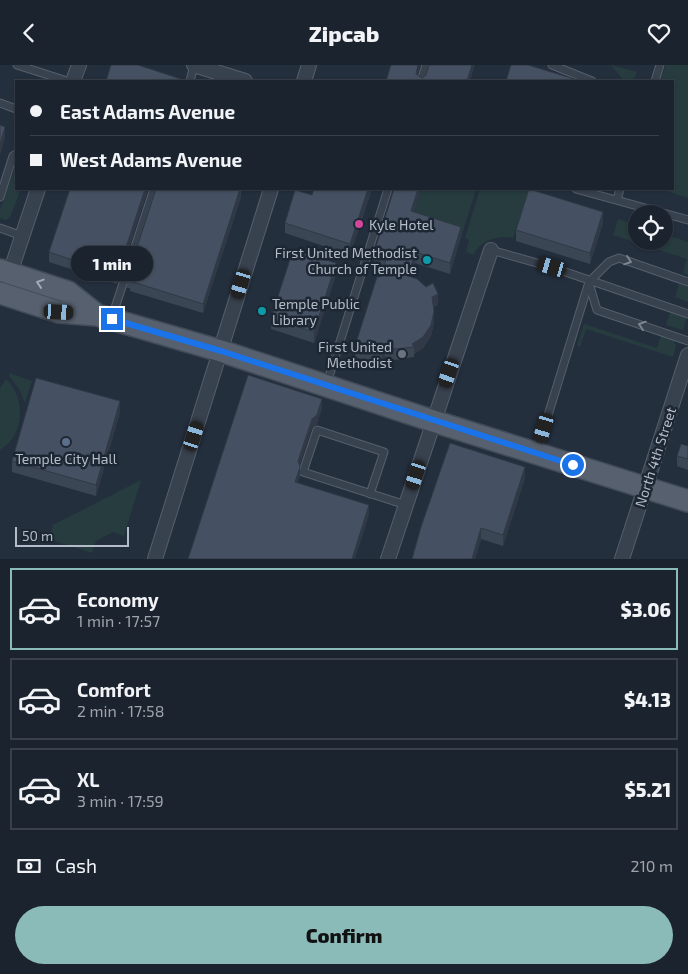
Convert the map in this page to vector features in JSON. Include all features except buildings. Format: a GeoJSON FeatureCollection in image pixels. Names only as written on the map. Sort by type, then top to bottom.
{"type":"FeatureCollection","features":[{"type":"Feature","properties":{"kind":"main road"},"geometry":{"type":"LineString","coordinates":[[5,271],[68,292],[104,317]]}},
{"type":"Feature","properties":{"kind":"main road"},"geometry":{"type":"LineString","coordinates":[[0,293],[59,312],[104,317],[221,351],[433,421],[688,501]]}},
{"type":"Feature","properties":{"kind":"street"},"geometry":{"type":"LineString","coordinates":[[73,80],[79,65]]}},
{"type":"Feature","properties":{"kind":"street"},"geometry":{"type":"LineString","coordinates":[[194,65],[242,80]]}},
{"type":"Feature","properties":{"kind":"street"},"geometry":{"type":"LineString","coordinates":[[304,80],[310,65]]}},
{"type":"Feature","properties":{"kind":"street"},"geometry":{"type":"LineString","coordinates":[[5,271],[22,236],[38,190]]}},
{"type":"Feature","properties":{"kind":"street"},"geometry":{"type":"LineString","coordinates":[[155,559],[271,190]]}},
{"type":"Feature","properties":{"kind":"street"},"geometry":{"type":"LineString","coordinates":[[388,559],[490,250]]}},
{"type":"Feature","properties":{"kind":"street","name":"North 4th Street"},"geometry":{"type":"LineString","coordinates":[[622,559],[688,355]]}},
{"type":"Feature","properties":{"kind":"lane"},"geometry":{"type":"LineString","coordinates":[[17,65],[64,80]]}},
{"type":"Feature","properties":{"kind":"lane"},"geometry":{"type":"LineString","coordinates":[[190,80],[194,65]]}},
{"type":"Feature","properties":{"kind":"lane"},"geometry":{"type":"LineString","coordinates":[[421,80],[426,65]]}},
{"type":"Feature","properties":{"kind":"lane"},"geometry":{"type":"LineString","coordinates":[[552,65],[590,80]]}},
{"type":"Feature","properties":{"kind":"lane"},"geometry":{"type":"LineString","coordinates":[[655,80],[660,65]]}},
{"type":"Feature","properties":{"kind":"lane"},"geometry":{"type":"LineString","coordinates":[[0,103],[15,109]]}},
{"type":"Feature","properties":{"kind":"lane"},"geometry":{"type":"LineString","coordinates":[[0,197],[13,155],[15,155]]}},
{"type":"Feature","properties":{"kind":"lane"},"geometry":{"type":"LineString","coordinates":[[104,317],[154,190]]}},
{"type":"Feature","properties":{"kind":"lane"},"geometry":{"type":"LineString","coordinates":[[326,385],[388,190]]}},
{"type":"Feature","properties":{"kind":"lane"},"geometry":{"type":"LineString","coordinates":[[580,190],[688,220]]}},
{"type":"Feature","properties":{"kind":"lane"},"geometry":{"type":"LineString","coordinates":[[617,200],[620,190]]}},
{"type":"Feature","properties":{"kind":"lane"},"geometry":{"type":"LineString","coordinates":[[0,229],[22,236]]}},
{"type":"Feature","properties":{"kind":"lane"},"geometry":{"type":"LineString","coordinates":[[490,250],[552,267],[688,314]]}},
{"type":"Feature","properties":{"kind":"lane"},"geometry":{"type":"LineString","coordinates":[[536,453],[589,281],[609,262],[619,258],[688,282]]}},
{"type":"Feature","properties":{"kind":"lane"},"geometry":{"type":"LineString","coordinates":[[589,281],[597,310],[688,341]]}},
{"type":"Feature","properties":{"kind":"lane"},"geometry":{"type":"LineString","coordinates":[[370,494],[384,452],[317,430],[303,472],[370,494],[406,505]]}},
{"type":"Feature","properties":{"kind":"green space"},"geometry":{"type":"Polygon","coordinates":[[[611,65],[637,72],[633,80],[623,80],[611,65]]]}},
{"type":"Feature","properties":{"kind":"green space"},"geometry":{"type":"Polygon","coordinates":[[[666,65],[688,65],[688,198],[662,190],[674,190],[674,80],[660,80],[666,65]]]}},
{"type":"Feature","properties":{"kind":"green space"},"geometry":{"type":"Polygon","coordinates":[[[15,167],[15,190],[21,190],[10,217],[6,220],[0,218],[0,210],[15,167]]]}},
{"type":"Feature","properties":{"kind":"green space"},"geometry":{"type":"Polygon","coordinates":[[[422,190],[476,190],[461,238],[411,222],[422,190]]]}},
{"type":"Feature","properties":{"kind":"green space"},"geometry":{"type":"Polygon","coordinates":[[[480,190],[529,190],[513,238],[502,237],[485,242],[474,255],[466,252],[469,240],[465,238],[480,190]]]}},
{"type":"Feature","properties":{"kind":"green space"},"geometry":{"type":"Polygon","coordinates":[[[618,219],[628,222],[628,240],[613,235],[618,219]]]}},
{"type":"Feature","properties":{"kind":"green space"},"geometry":{"type":"Polygon","coordinates":[[[673,237],[688,242],[688,275],[683,273],[687,259],[659,250],[673,250],[673,237]]]}},
{"type":"Feature","properties":{"kind":"green space"},"geometry":{"type":"Polygon","coordinates":[[[679,284],[688,287],[688,302],[675,297],[679,284]]]}},
{"type":"Feature","properties":{"kind":"green space"},"geometry":{"type":"Polygon","coordinates":[[[670,312],[687,317],[683,330],[666,325],[670,312]]]}},
{"type":"Feature","properties":{"kind":"green space"},"geometry":{"type":"Polygon","coordinates":[[[584,324],[657,348],[661,335],[673,339],[676,346],[673,357],[586,329],[580,347],[577,345],[584,324]]]}},
{"type":"Feature","properties":{"kind":"green space"},"geometry":{"type":"Polygon","coordinates":[[[10,373],[32,381],[25,403],[19,389],[9,376],[10,373]]]}},
{"type":"Feature","properties":{"kind":"green space"},"geometry":{"type":"Polygon","coordinates":[[[6,379],[13,387],[17,396],[20,416],[14,436],[0,450],[0,388],[6,379]]]}},
{"type":"Feature","properties":{"kind":"green space"},"geometry":{"type":"Polygon","coordinates":[[[141,480],[124,536],[113,532],[96,541],[92,553],[49,539],[53,525],[141,480]]]}},
{"type":"Feature","properties":{"kind":"place","name":"Kyle Hotel"},"geometry":{"type":"Point","coordinates":[359,224]}},
{"type":"Feature","properties":{"kind":"place","name":"First United Methodist Church of Temple"},"geometry":{"type":"Point","coordinates":[427,260]}},
{"type":"Feature","properties":{"kind":"place","name":"Temple Public Library"},"geometry":{"type":"Point","coordinates":[262,311]}},
{"type":"Feature","properties":{"kind":"place","name":"First United Methodist"},"geometry":{"type":"Point","coordinates":[402,354]}},
{"type":"Feature","properties":{"kind":"place","name":"Temple City Hall"},"geometry":{"type":"Point","coordinates":[66,442]}},
{"type":"Feature","properties":{"kind":"route"},"geometry":{"type":"LineString","coordinates":[[112,319],[221,351],[573,465]]}}]}
